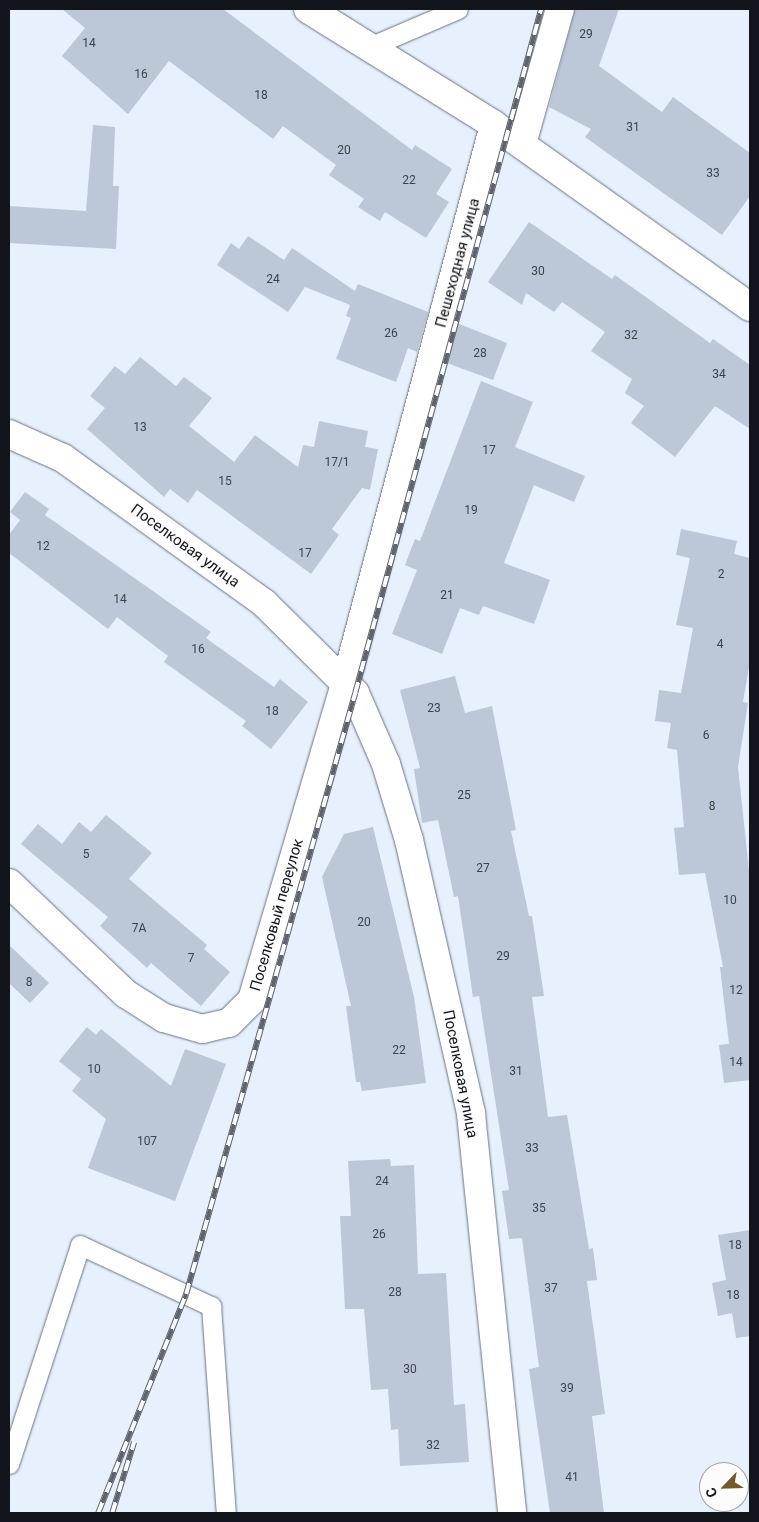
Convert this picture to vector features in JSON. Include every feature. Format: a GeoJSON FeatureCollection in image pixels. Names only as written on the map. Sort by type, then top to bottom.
{"type":"FeatureCollection","features":[{"type":"Feature","properties":{"kind":"street"},"geometry":{"type":"LineString","coordinates":[[308,9],[367,48],[494,124],[750,307]]}},
{"type":"Feature","properties":{"kind":"street"},"geometry":{"type":"LineString","coordinates":[[522,144],[560,9]]}},
{"type":"Feature","properties":{"kind":"street","name":"Пешеходная улица"},"geometry":{"type":"LineString","coordinates":[[346,681],[494,124]]}},
{"type":"Feature","properties":{"kind":"street","name":"Поселковая улица"},"geometry":{"type":"LineString","coordinates":[[9,434],[63,458],[264,603],[346,681],[354,693],[386,764],[409,840],[471,1114],[512,1513]]}},
{"type":"Feature","properties":{"kind":"street","name":"Поселковый переулок"},"geometry":{"type":"LineString","coordinates":[[9,882],[134,999],[164,1018],[202,1029],[228,1023],[252,1000],[346,681]]}},
{"type":"Feature","properties":{"kind":"lane"},"geometry":{"type":"LineString","coordinates":[[367,48],[458,9]]}},
{"type":"Feature","properties":{"kind":"lane"},"geometry":{"type":"LineString","coordinates":[[9,1464],[80,1245],[211,1306],[226,1513]]}},
{"type":"Feature","properties":{"kind":"building"},"geometry":{"type":"Polygon","coordinates":[[[62,9],[223,9],[412,150],[415,145],[452,169],[436,194],[449,202],[426,238],[385,212],[380,221],[358,207],[364,199],[329,175],[336,165],[283,126],[273,139],[169,61],[128,114],[62,56],[85,28],[62,9]]]}},
{"type":"Feature","properties":{"kind":"building"},"geometry":{"type":"Polygon","coordinates":[[[575,9],[619,9],[599,66],[662,112],[673,97],[750,153],[750,196],[722,235],[585,137],[591,129],[549,107],[575,9]]]}},
{"type":"Feature","properties":{"kind":"building"},"geometry":{"type":"Polygon","coordinates":[[[93,125],[115,127],[113,186],[119,186],[116,249],[9,243],[9,206],[86,211],[93,125]]]}},
{"type":"Feature","properties":{"kind":"building"},"geometry":{"type":"Polygon","coordinates":[[[529,222],[612,279],[615,275],[710,343],[713,339],[750,365],[750,429],[715,406],[675,457],[631,423],[644,406],[625,393],[632,379],[591,351],[605,332],[562,302],[554,312],[526,293],[522,305],[488,282],[529,222]]]}},
{"type":"Feature","properties":{"kind":"building"},"geometry":{"type":"Polygon","coordinates":[[[248,236],[284,260],[292,248],[355,291],[358,284],[428,312],[417,352],[408,348],[396,382],[336,359],[351,318],[346,316],[350,305],[305,287],[288,312],[217,265],[231,243],[239,249],[248,236]]]}},
{"type":"Feature","properties":{"kind":"building"},"geometry":{"type":"Polygon","coordinates":[[[457,323],[507,343],[493,380],[447,363],[457,323]]]}},
{"type":"Feature","properties":{"kind":"building"},"geometry":{"type":"Polygon","coordinates":[[[140,357],[176,386],[184,377],[212,398],[189,426],[234,462],[255,435],[298,467],[303,445],[314,447],[319,421],[368,431],[365,447],[378,449],[370,490],[362,488],[332,529],[339,535],[311,574],[197,490],[188,503],[170,489],[164,497],[87,429],[105,408],[90,396],[115,366],[125,374],[140,357]]]}},
{"type":"Feature","properties":{"kind":"building"},"geometry":{"type":"Polygon","coordinates":[[[481,381],[533,402],[515,447],[585,476],[574,502],[534,485],[504,563],[550,580],[534,624],[483,606],[479,615],[460,608],[442,654],[392,634],[417,570],[405,565],[415,539],[420,541],[481,381]]]}},
{"type":"Feature","properties":{"kind":"building"},"geometry":{"type":"Polygon","coordinates":[[[25,492],[49,509],[45,515],[211,632],[206,638],[274,687],[280,679],[308,702],[271,749],[242,726],[246,721],[164,662],[168,656],[117,617],[108,629],[9,553],[9,535],[20,520],[10,512],[25,492]]]}},
{"type":"Feature","properties":{"kind":"building"},"geometry":{"type":"Polygon","coordinates":[[[681,529],[737,541],[734,554],[750,558],[750,662],[743,702],[748,703],[738,767],[750,880],[750,1080],[724,1083],[719,1045],[729,1044],[720,967],[723,967],[705,873],[679,875],[674,828],[684,827],[677,750],[667,748],[671,723],[655,721],[659,690],[681,693],[693,628],[676,625],[690,558],[676,555],[681,529]]]}},
{"type":"Feature","properties":{"kind":"building"},"geometry":{"type":"Polygon","coordinates":[[[455,676],[465,713],[492,706],[516,830],[511,831],[529,916],[532,916],[544,996],[532,997],[548,1117],[567,1115],[589,1249],[593,1248],[597,1280],[587,1281],[605,1414],[592,1416],[604,1513],[550,1513],[529,1369],[539,1367],[522,1238],[509,1239],[502,1191],[509,1190],[479,996],[473,997],[458,896],[454,897],[438,820],[422,823],[414,769],[420,768],[400,690],[455,676]]]}},
{"type":"Feature","properties":{"kind":"building"},"geometry":{"type":"Polygon","coordinates":[[[106,815],[152,853],[129,879],[207,945],[204,949],[230,972],[201,1006],[151,963],[147,968],[100,926],[108,917],[21,844],[38,824],[62,844],[79,822],[91,832],[106,815]]]}},
{"type":"Feature","properties":{"kind":"building"},"geometry":{"type":"Polygon","coordinates":[[[373,827],[414,997],[426,1083],[362,1091],[360,1082],[356,1082],[346,1006],[351,1006],[322,877],[344,834],[373,827]]]}},
{"type":"Feature","properties":{"kind":"building"},"geometry":{"type":"Polygon","coordinates":[[[9,945],[49,983],[30,1003],[9,983],[9,945]]]}},
{"type":"Feature","properties":{"kind":"building"},"geometry":{"type":"Polygon","coordinates":[[[87,1027],[96,1035],[101,1029],[171,1086],[185,1049],[226,1064],[175,1201],[88,1168],[106,1119],[72,1091],[81,1079],[59,1061],[87,1027]]]}},
{"type":"Feature","properties":{"kind":"building"},"geometry":{"type":"Polygon","coordinates":[[[390,1159],[391,1166],[414,1165],[418,1274],[446,1273],[454,1405],[465,1404],[469,1462],[400,1466],[398,1429],[391,1430],[388,1389],[371,1390],[364,1309],[345,1309],[340,1216],[351,1216],[348,1161],[390,1159]]]}},
{"type":"Feature","properties":{"kind":"building"},"geometry":{"type":"Polygon","coordinates":[[[750,1230],[750,1336],[736,1338],[732,1313],[718,1316],[712,1283],[726,1280],[718,1235],[750,1230]]]}},
{"type":"Feature","properties":{"kind":"railway"},"geometry":{"type":"LineString","coordinates":[[98,1513],[186,1294],[355,693],[541,9]]}},
{"type":"Feature","properties":{"kind":"railway"},"geometry":{"type":"LineString","coordinates":[[112,1513],[134,1442]]}}]}
